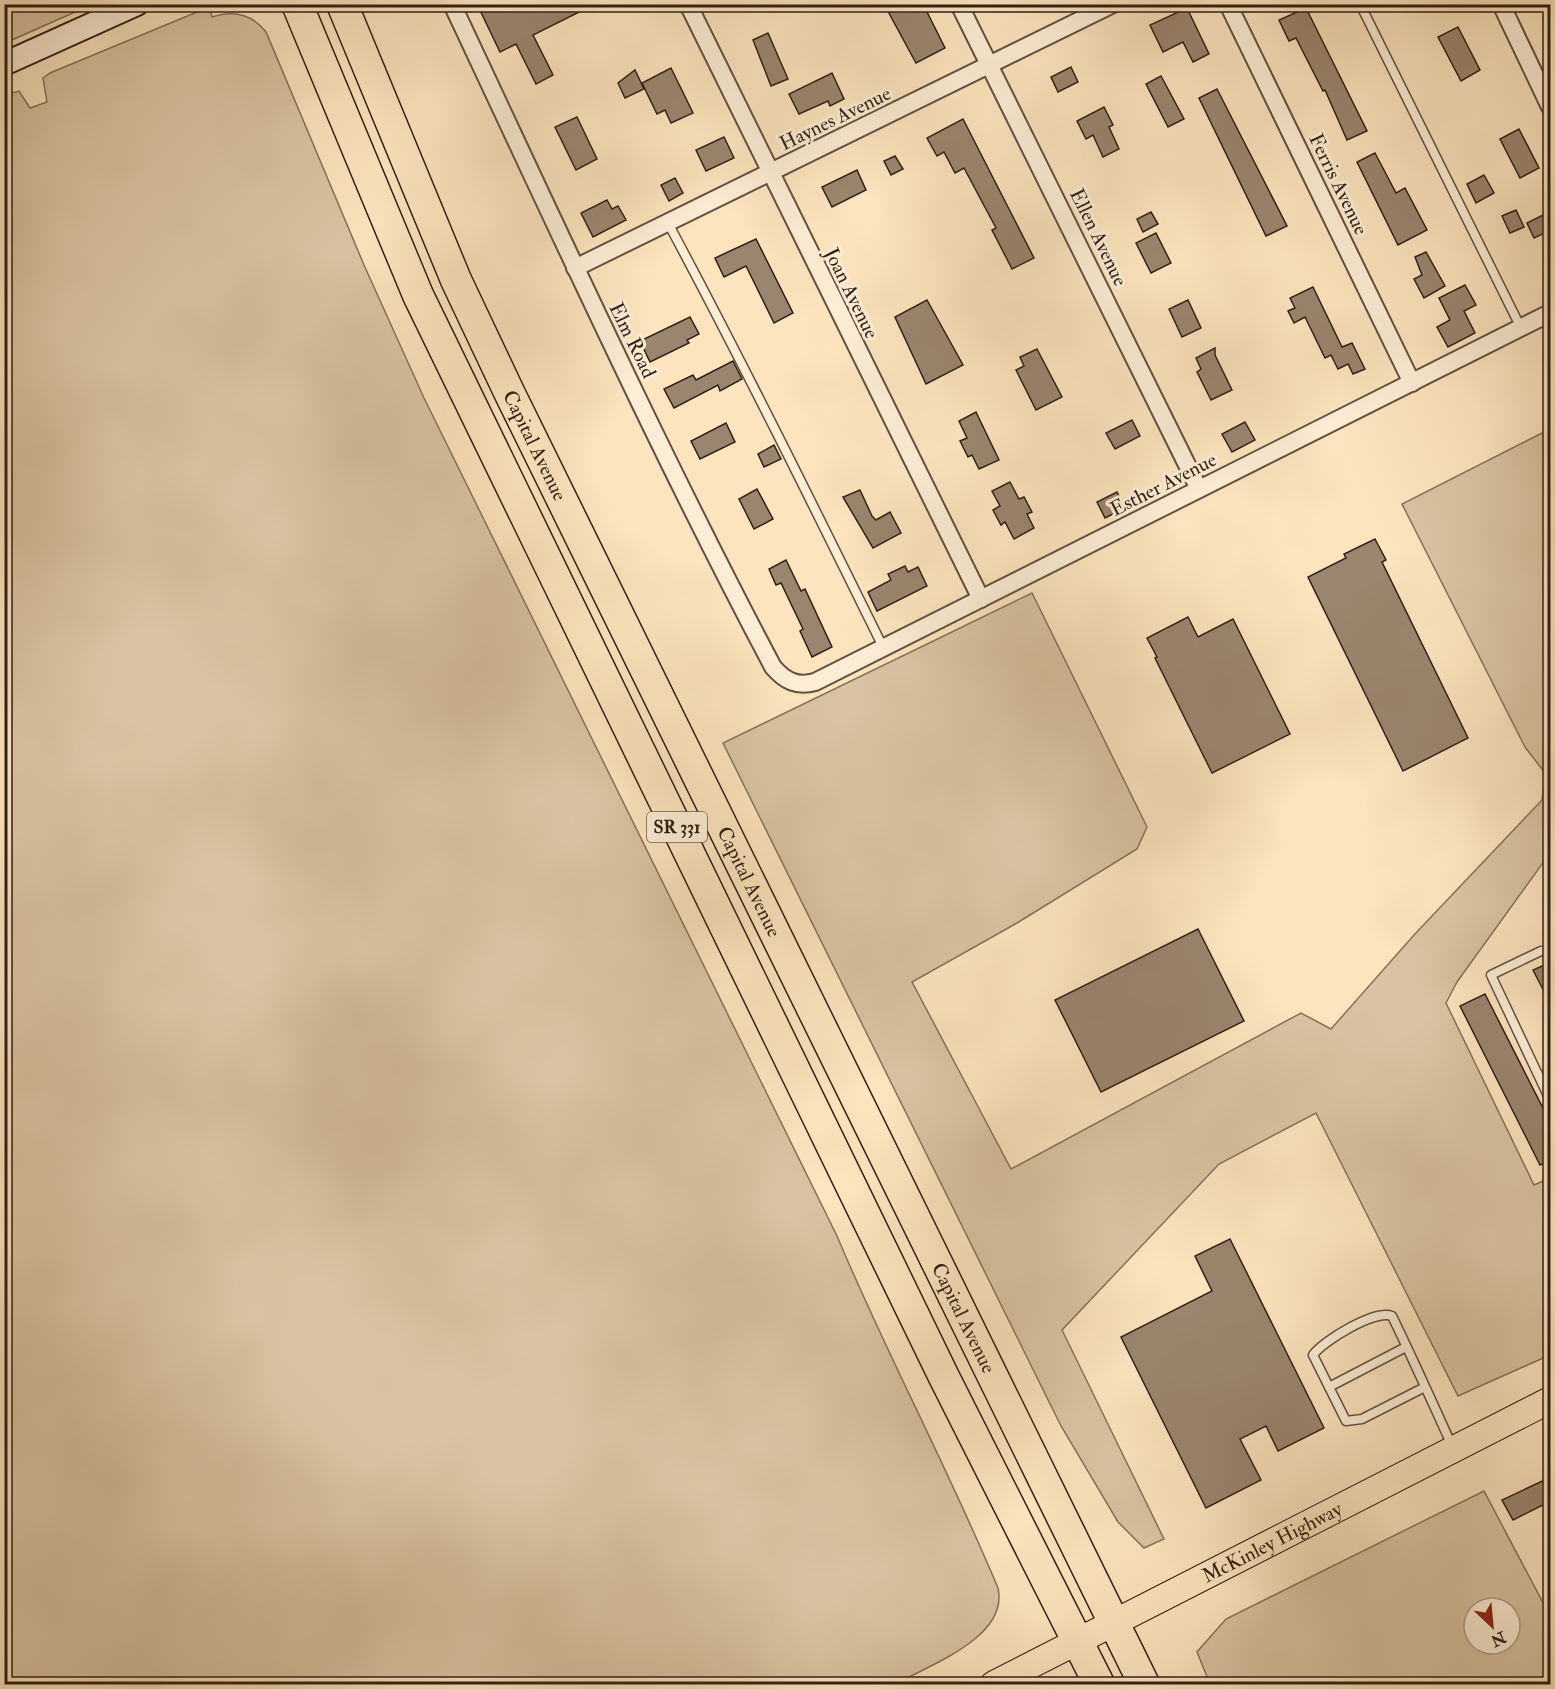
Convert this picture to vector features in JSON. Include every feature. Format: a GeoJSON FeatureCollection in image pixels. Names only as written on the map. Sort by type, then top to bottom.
{"type":"FeatureCollection","features":[{"type":"Feature","properties":{"kind":"highway","name":"Capital Avenue"},"geometry":{"type":"LineString","coordinates":[[297,4],[418,295],[944,1377],[1099,1684]]}},
{"type":"Feature","properties":{"kind":"highway","name":"Capital Avenue"},"geometry":{"type":"LineString","coordinates":[[342,4],[456,280],[509,392],[1144,1684]]}},
{"type":"Feature","properties":{"kind":"main road","name":"McKinley Highway"},"geometry":{"type":"LineString","coordinates":[[993,1684],[1551,1400]]}},
{"type":"Feature","properties":{"kind":"street"},"geometry":{"type":"LineString","coordinates":[[4,64],[137,4]]}},
{"type":"Feature","properties":{"kind":"street","name":"Elm Road"},"geometry":{"type":"LineString","coordinates":[[452,4],[575,268],[735,595],[773,667],[782,677],[793,683]]}},
{"type":"Feature","properties":{"kind":"street","name":"Joan Avenue"},"geometry":{"type":"LineString","coordinates":[[688,4],[981,599]]}},
{"type":"Feature","properties":{"kind":"street","name":"Ellen Avenue"},"geometry":{"type":"LineString","coordinates":[[959,4],[1199,489]]}},
{"type":"Feature","properties":{"kind":"street","name":"Haynes Avenue"},"geometry":{"type":"LineString","coordinates":[[575,268],[1113,4]]}},
{"type":"Feature","properties":{"kind":"street","name":"Ferris Avenue"},"geometry":{"type":"LineString","coordinates":[[1228,4],[1412,383]]}},
{"type":"Feature","properties":{"kind":"street"},"geometry":{"type":"LineString","coordinates":[[1501,4],[1551,107]]}},
{"type":"Feature","properties":{"kind":"street","name":"Esther Avenue"},"geometry":{"type":"LineString","coordinates":[[793,683],[814,682],[1551,313]]}},
{"type":"Feature","properties":{"kind":"lane"},"geometry":{"type":"LineString","coordinates":[[1360,4],[1521,328]]}},
{"type":"Feature","properties":{"kind":"lane"},"geometry":{"type":"LineString","coordinates":[[668,223],[735,348],[766,416],[883,647]]}},
{"type":"Feature","properties":{"kind":"lane"},"geometry":{"type":"LineString","coordinates":[[1541,951],[1491,975],[1551,1100]]}},
{"type":"Feature","properties":{"kind":"lane"},"geometry":{"type":"LineString","coordinates":[[1425,1387],[1362,1419],[1346,1420],[1313,1355],[1319,1346],[1374,1316],[1386,1314],[1392,1316],[1407,1347],[1453,1448]]}},
{"type":"Feature","properties":{"kind":"lane"},"geometry":{"type":"LineString","coordinates":[[1329,1388],[1407,1347]]}},
{"type":"Feature","properties":{"kind":"shaded area"},"geometry":{"type":"Polygon","coordinates":[[[5,4],[91,4],[91,5],[5,43],[5,4]]]}},
{"type":"Feature","properties":{"kind":"shaded area"},"geometry":{"type":"Polygon","coordinates":[[[209,7],[212,17],[227,14],[242,15],[255,21],[266,32],[364,265],[424,398],[837,1236],[998,1588],[998,1605],[992,1621],[980,1635],[947,1658],[896,1684],[5,1684],[5,95],[19,91],[30,108],[47,102],[43,78],[50,73],[209,7]]]}},
{"type":"Feature","properties":{"kind":"shaded area"},"geometry":{"type":"Polygon","coordinates":[[[1550,429],[1550,853],[1457,982],[1446,1003],[1534,1185],[1550,1178],[1550,1355],[1458,1396],[1316,1113],[1219,1164],[1062,1330],[1164,1539],[1144,1548],[1118,1522],[1061,1426],[723,743],[1032,593],[1147,827],[1137,849],[1017,923],[912,982],[1011,1169],[1301,1013],[1331,1029],[1414,935],[1542,800],[1545,773],[1525,747],[1402,504],[1550,429]]]}},
{"type":"Feature","properties":{"kind":"shaded area"},"geometry":{"type":"Polygon","coordinates":[[[1484,1491],[1550,1616],[1550,1684],[1210,1684],[1197,1652],[1226,1619],[1484,1491]]]}},
{"type":"Feature","properties":{"kind":"building"},"geometry":{"type":"Polygon","coordinates":[[[477,4],[595,4],[533,35],[553,75],[536,84],[516,44],[500,52],[477,4]]]}},
{"type":"Feature","properties":{"kind":"building"},"geometry":{"type":"Polygon","coordinates":[[[884,4],[923,4],[945,48],[916,63],[884,4]]]}},
{"type":"Feature","properties":{"kind":"building"},"geometry":{"type":"Polygon","coordinates":[[[1187,8],[1209,54],[1193,62],[1183,42],[1163,52],[1150,25],[1187,8]]]}},
{"type":"Feature","properties":{"kind":"building"},"geometry":{"type":"Polygon","coordinates":[[[1306,8],[1367,131],[1347,140],[1325,90],[1323,91],[1296,38],[1289,41],[1279,20],[1306,8]]]}},
{"type":"Feature","properties":{"kind":"building"},"geometry":{"type":"Polygon","coordinates":[[[1458,27],[1480,70],[1461,81],[1438,37],[1458,27]]]}},
{"type":"Feature","properties":{"kind":"building"},"geometry":{"type":"Polygon","coordinates":[[[768,33],[788,79],[771,86],[753,40],[768,33]]]}},
{"type":"Feature","properties":{"kind":"building"},"geometry":{"type":"Polygon","coordinates":[[[1071,67],[1078,82],[1058,92],[1051,77],[1071,67]]]}},
{"type":"Feature","properties":{"kind":"building"},"geometry":{"type":"Polygon","coordinates":[[[671,68],[693,113],[671,123],[665,110],[657,114],[642,83],[671,68]]]}},
{"type":"Feature","properties":{"kind":"building"},"geometry":{"type":"Polygon","coordinates":[[[635,70],[644,89],[625,98],[618,83],[635,70]]]}},
{"type":"Feature","properties":{"kind":"building"},"geometry":{"type":"Polygon","coordinates":[[[832,73],[844,99],[830,106],[828,101],[799,114],[789,94],[832,73]]]}},
{"type":"Feature","properties":{"kind":"building"},"geometry":{"type":"Polygon","coordinates":[[[1161,76],[1184,119],[1168,127],[1146,84],[1161,76]]]}},
{"type":"Feature","properties":{"kind":"building"},"geometry":{"type":"Polygon","coordinates":[[[1217,89],[1287,226],[1266,236],[1199,98],[1217,89]]]}},
{"type":"Feature","properties":{"kind":"building"},"geometry":{"type":"Polygon","coordinates":[[[1104,107],[1113,125],[1109,127],[1119,149],[1103,157],[1093,135],[1086,139],[1077,121],[1104,107]]]}},
{"type":"Feature","properties":{"kind":"building"},"geometry":{"type":"Polygon","coordinates":[[[577,117],[597,159],[576,170],[555,127],[577,117]]]}},
{"type":"Feature","properties":{"kind":"building"},"geometry":{"type":"Polygon","coordinates":[[[963,119],[1034,258],[1012,269],[992,230],[996,228],[964,168],[955,173],[944,152],[937,156],[927,138],[963,119]]]}},
{"type":"Feature","properties":{"kind":"building"},"geometry":{"type":"Polygon","coordinates":[[[1519,129],[1539,168],[1520,178],[1500,139],[1519,129]]]}},
{"type":"Feature","properties":{"kind":"building"},"geometry":{"type":"Polygon","coordinates":[[[724,137],[734,158],[706,171],[696,150],[724,137]]]}},
{"type":"Feature","properties":{"kind":"building"},"geometry":{"type":"Polygon","coordinates":[[[1375,153],[1396,193],[1405,188],[1427,230],[1398,245],[1357,162],[1375,153]]]}},
{"type":"Feature","properties":{"kind":"building"},"geometry":{"type":"Polygon","coordinates":[[[895,156],[903,169],[891,175],[884,161],[895,156]]]}},
{"type":"Feature","properties":{"kind":"building"},"geometry":{"type":"Polygon","coordinates":[[[857,170],[866,190],[832,207],[822,187],[857,170]]]}},
{"type":"Feature","properties":{"kind":"building"},"geometry":{"type":"Polygon","coordinates":[[[1484,175],[1494,193],[1476,203],[1467,184],[1484,175]]]}},
{"type":"Feature","properties":{"kind":"building"},"geometry":{"type":"Polygon","coordinates":[[[675,178],[683,193],[669,201],[661,185],[675,178]]]}},
{"type":"Feature","properties":{"kind":"building"},"geometry":{"type":"Polygon","coordinates":[[[607,200],[612,209],[618,206],[626,220],[593,237],[581,213],[607,200]]]}},
{"type":"Feature","properties":{"kind":"building"},"geometry":{"type":"Polygon","coordinates":[[[1516,210],[1524,227],[1510,233],[1502,216],[1516,210]]]}},
{"type":"Feature","properties":{"kind":"building"},"geometry":{"type":"Polygon","coordinates":[[[1551,211],[1551,230],[1534,238],[1527,223],[1551,211]]]}},
{"type":"Feature","properties":{"kind":"building"},"geometry":{"type":"Polygon","coordinates":[[[1151,212],[1158,224],[1143,232],[1137,219],[1151,212]]]}},
{"type":"Feature","properties":{"kind":"building"},"geometry":{"type":"Polygon","coordinates":[[[1156,233],[1171,263],[1151,273],[1136,243],[1156,233]]]}},
{"type":"Feature","properties":{"kind":"building"},"geometry":{"type":"Polygon","coordinates":[[[756,239],[793,313],[774,323],[746,266],[724,277],[715,258],[756,239]]]}},
{"type":"Feature","properties":{"kind":"building"},"geometry":{"type":"Polygon","coordinates":[[[1426,252],[1445,286],[1424,298],[1414,279],[1422,275],[1415,257],[1426,252]]]}},
{"type":"Feature","properties":{"kind":"building"},"geometry":{"type":"Polygon","coordinates":[[[1465,285],[1476,305],[1464,311],[1475,333],[1448,347],[1437,327],[1450,320],[1439,298],[1465,285]]]}},
{"type":"Feature","properties":{"kind":"building"},"geometry":{"type":"Polygon","coordinates":[[[1313,287],[1342,347],[1352,343],[1365,369],[1353,374],[1348,364],[1338,369],[1331,355],[1325,358],[1305,317],[1294,323],[1288,311],[1295,308],[1290,298],[1313,287]]]}},
{"type":"Feature","properties":{"kind":"building"},"geometry":{"type":"Polygon","coordinates":[[[927,300],[963,365],[926,384],[895,317],[927,300]]]}},
{"type":"Feature","properties":{"kind":"building"},"geometry":{"type":"Polygon","coordinates":[[[1188,300],[1201,328],[1182,337],[1169,309],[1188,300]]]}},
{"type":"Feature","properties":{"kind":"building"},"geometry":{"type":"Polygon","coordinates":[[[690,317],[699,334],[687,340],[689,343],[650,362],[640,341],[690,317]]]}},
{"type":"Feature","properties":{"kind":"building"},"geometry":{"type":"Polygon","coordinates":[[[1215,348],[1215,355],[1232,390],[1211,400],[1197,372],[1201,369],[1196,358],[1215,348]]]}},
{"type":"Feature","properties":{"kind":"building"},"geometry":{"type":"Polygon","coordinates":[[[1037,349],[1062,397],[1036,410],[1016,370],[1024,366],[1020,357],[1037,349]]]}},
{"type":"Feature","properties":{"kind":"building"},"geometry":{"type":"Polygon","coordinates":[[[733,361],[742,379],[720,391],[718,385],[674,408],[664,389],[693,375],[696,380],[733,361]]]}},
{"type":"Feature","properties":{"kind":"building"},"geometry":{"type":"Polygon","coordinates":[[[976,412],[999,460],[979,469],[972,455],[968,457],[960,441],[967,438],[959,421],[976,412]]]}},
{"type":"Feature","properties":{"kind":"building"},"geometry":{"type":"Polygon","coordinates":[[[1132,420],[1140,436],[1115,449],[1106,433],[1132,420]]]}},
{"type":"Feature","properties":{"kind":"building"},"geometry":{"type":"Polygon","coordinates":[[[1245,422],[1255,440],[1232,452],[1222,434],[1245,422]]]}},
{"type":"Feature","properties":{"kind":"building"},"geometry":{"type":"Polygon","coordinates":[[[726,423],[735,442],[700,459],[691,441],[726,423]]]}},
{"type":"Feature","properties":{"kind":"building"},"geometry":{"type":"Polygon","coordinates":[[[774,445],[781,459],[764,467],[758,454],[774,445]]]}},
{"type":"Feature","properties":{"kind":"building"},"geometry":{"type":"Polygon","coordinates":[[[1010,482],[1019,499],[1024,497],[1032,512],[1027,514],[1034,528],[1014,539],[1005,522],[1001,525],[993,510],[1000,506],[992,491],[1010,482]]]}},
{"type":"Feature","properties":{"kind":"building"},"geometry":{"type":"Polygon","coordinates":[[[757,489],[773,519],[754,529],[739,499],[757,489]]]}},
{"type":"Feature","properties":{"kind":"building"},"geometry":{"type":"Polygon","coordinates":[[[860,490],[872,516],[876,520],[890,512],[901,533],[873,548],[843,497],[860,490]]]}},
{"type":"Feature","properties":{"kind":"building"},"geometry":{"type":"Polygon","coordinates":[[[1117,492],[1125,508],[1105,518],[1097,502],[1117,492]]]}},
{"type":"Feature","properties":{"kind":"building"},"geometry":{"type":"Polygon","coordinates":[[[1375,539],[1386,560],[1382,562],[1468,738],[1403,771],[1308,577],[1346,558],[1344,554],[1375,539]]]}},
{"type":"Feature","properties":{"kind":"building"},"geometry":{"type":"Polygon","coordinates":[[[786,560],[801,591],[805,589],[832,647],[812,657],[800,631],[803,629],[781,583],[776,585],[769,569],[786,560]]]}},
{"type":"Feature","properties":{"kind":"building"},"geometry":{"type":"Polygon","coordinates":[[[905,566],[908,572],[918,567],[927,586],[877,611],[868,592],[891,580],[888,574],[905,566]]]}},
{"type":"Feature","properties":{"kind":"building"},"geometry":{"type":"Polygon","coordinates":[[[1188,617],[1198,637],[1233,619],[1290,734],[1212,773],[1147,638],[1188,617]]]}},
{"type":"Feature","properties":{"kind":"building"},"geometry":{"type":"Polygon","coordinates":[[[1198,929],[1244,1021],[1101,1092],[1055,1000],[1198,929]]]}},
{"type":"Feature","properties":{"kind":"building"},"geometry":{"type":"Polygon","coordinates":[[[1551,962],[1551,1005],[1533,970],[1551,962]]]}},
{"type":"Feature","properties":{"kind":"building"},"geometry":{"type":"Polygon","coordinates":[[[1485,994],[1551,1124],[1551,1160],[1540,1165],[1460,1006],[1485,994]]]}},
{"type":"Feature","properties":{"kind":"building"},"geometry":{"type":"Polygon","coordinates":[[[1230,1239],[1324,1428],[1278,1451],[1266,1426],[1240,1439],[1261,1480],[1206,1508],[1121,1337],[1212,1291],[1195,1256],[1230,1239]]]}},
{"type":"Feature","properties":{"kind":"building"},"geometry":{"type":"Polygon","coordinates":[[[1551,1477],[1551,1501],[1513,1520],[1502,1500],[1551,1477]]]}}]}
